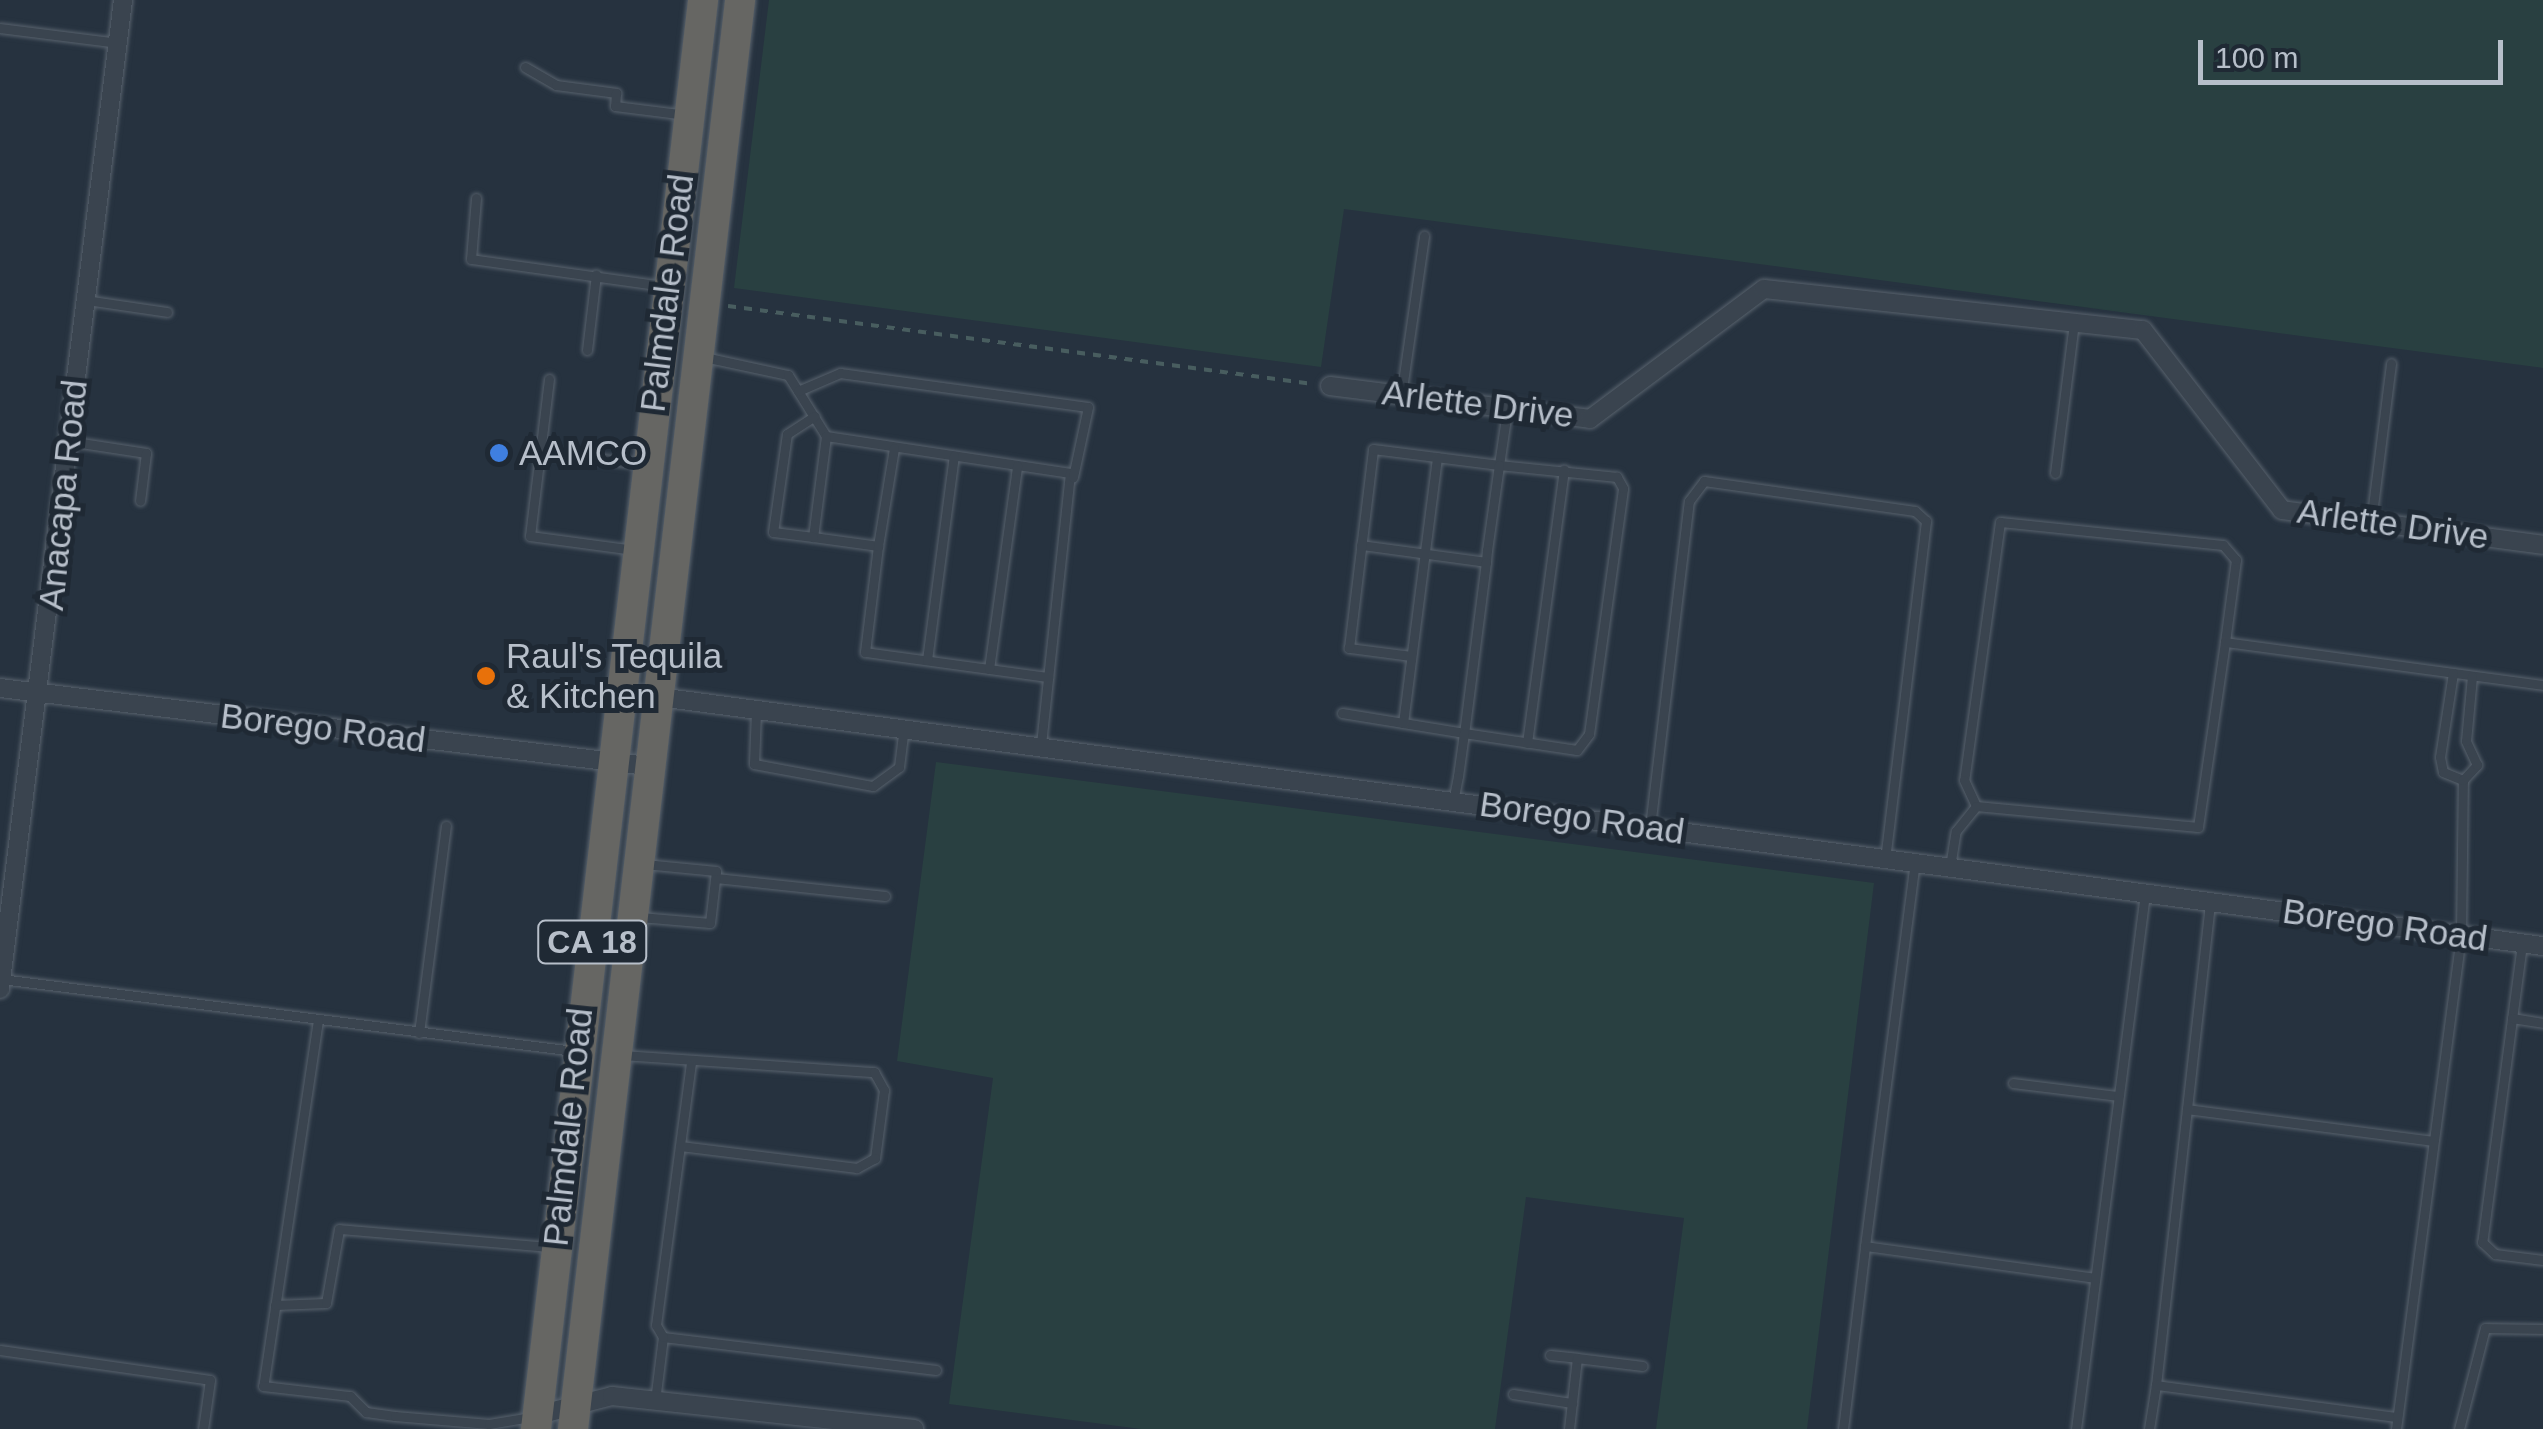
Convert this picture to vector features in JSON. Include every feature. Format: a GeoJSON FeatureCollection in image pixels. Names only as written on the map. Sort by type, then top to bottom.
{"type":"FeatureCollection","features":[{"type":"Feature","properties":{"kind":"highway","name":"Palmdale Road"},"geometry":{"type":"LineString","coordinates":[[537,1422],[667,286],[704,0]]}},
{"type":"Feature","properties":{"kind":"highway","name":"Palmdale Road"},"geometry":{"type":"LineString","coordinates":[[574,1420],[654,696],[740,0]]}},
{"type":"Feature","properties":{"kind":"street","name":"Anacapa Road"},"geometry":{"type":"LineString","coordinates":[[0,989],[42,694],[68,441],[124,0]]}},
{"type":"Feature","properties":{"kind":"street","name":"Arlette Drive"},"geometry":{"type":"LineString","coordinates":[[1330,386],[1590,419],[1764,289],[2143,330],[2282,510],[2543,545]]}},
{"type":"Feature","properties":{"kind":"street","name":"Borego Road"},"geometry":{"type":"LineString","coordinates":[[0,688],[647,766]]}},
{"type":"Feature","properties":{"kind":"street","name":"Borego Road"},"geometry":{"type":"LineString","coordinates":[[621,692],[2543,946]]}},
{"type":"Feature","properties":{"kind":"street"},"geometry":{"type":"LineString","coordinates":[[537,1422],[574,1420],[612,1396],[784,1421],[914,1429]]}},
{"type":"Feature","properties":{"kind":"lane"},"geometry":{"type":"LineString","coordinates":[[0,28],[118,42]]}},
{"type":"Feature","properties":{"kind":"lane"},"geometry":{"type":"LineString","coordinates":[[525,68],[556,84],[616,93],[614,106],[689,116]]}},
{"type":"Feature","properties":{"kind":"lane"},"geometry":{"type":"LineString","coordinates":[[476,198],[468,258],[667,286]]}},
{"type":"Feature","properties":{"kind":"lane"},"geometry":{"type":"LineString","coordinates":[[1400,396],[1424,236]]}},
{"type":"Feature","properties":{"kind":"lane"},"geometry":{"type":"LineString","coordinates":[[587,350],[596,275]]}},
{"type":"Feature","properties":{"kind":"lane"},"geometry":{"type":"LineString","coordinates":[[86,300],[166,312]]}},
{"type":"Feature","properties":{"kind":"lane"},"geometry":{"type":"LineString","coordinates":[[2055,472],[2074,323]]}},
{"type":"Feature","properties":{"kind":"lane"},"geometry":{"type":"LineString","coordinates":[[697,356],[772,366],[798,391],[815,416],[826,436],[813,537]]}},
{"type":"Feature","properties":{"kind":"lane"},"geometry":{"type":"LineString","coordinates":[[2371,522],[2391,364]]}},
{"type":"Feature","properties":{"kind":"lane"},"geometry":{"type":"LineString","coordinates":[[798,391],[840,373],[1088,407],[1073,477],[1041,746]]}},
{"type":"Feature","properties":{"kind":"lane"},"geometry":{"type":"LineString","coordinates":[[549,379],[530,536],[637,551]]}},
{"type":"Feature","properties":{"kind":"lane"},"geometry":{"type":"LineString","coordinates":[[1452,801],[1508,410]]}},
{"type":"Feature","properties":{"kind":"lane"},"geometry":{"type":"LineString","coordinates":[[815,416],[787,434],[774,532],[878,546]]}},
{"type":"Feature","properties":{"kind":"lane"},"geometry":{"type":"LineString","coordinates":[[826,436],[1073,477]]}},
{"type":"Feature","properties":{"kind":"lane"},"geometry":{"type":"LineString","coordinates":[[68,441],[146,453],[140,501]]}},
{"type":"Feature","properties":{"kind":"lane"},"geometry":{"type":"LineString","coordinates":[[894,448],[866,652],[1048,677]]}},
{"type":"Feature","properties":{"kind":"lane"},"geometry":{"type":"LineString","coordinates":[[1342,713],[1577,750],[1589,734],[1623,488],[1617,477],[1372,449],[1349,648],[1411,656]]}},
{"type":"Feature","properties":{"kind":"lane"},"geometry":{"type":"LineString","coordinates":[[540,450],[647,464]]}},
{"type":"Feature","properties":{"kind":"lane"},"geometry":{"type":"LineString","coordinates":[[927,660],[954,456]]}},
{"type":"Feature","properties":{"kind":"lane"},"geometry":{"type":"LineString","coordinates":[[1402,723],[1437,457]]}},
{"type":"Feature","properties":{"kind":"lane"},"geometry":{"type":"LineString","coordinates":[[989,669],[1017,466]]}},
{"type":"Feature","properties":{"kind":"lane"},"geometry":{"type":"LineString","coordinates":[[1527,742],[1564,470]]}},
{"type":"Feature","properties":{"kind":"lane"},"geometry":{"type":"LineString","coordinates":[[1650,827],[1689,501],[1704,481],[1915,510],[1926,521],[1884,858]]}},
{"type":"Feature","properties":{"kind":"lane"},"geometry":{"type":"LineString","coordinates":[[2000,522],[2223,544],[2236,560],[2198,826],[1976,806],[1964,780],[2000,522]]}},
{"type":"Feature","properties":{"kind":"lane"},"geometry":{"type":"LineString","coordinates":[[1361,545],[1486,562]]}},
{"type":"Feature","properties":{"kind":"lane"},"geometry":{"type":"LineString","coordinates":[[2226,642],[2543,685]]}},
{"type":"Feature","properties":{"kind":"lane"},"geometry":{"type":"LineString","coordinates":[[2453,673],[2440,757],[2444,772],[2462,780]]}},
{"type":"Feature","properties":{"kind":"lane"},"geometry":{"type":"LineString","coordinates":[[2396,1429],[2460,936],[2462,780],[2477,765],[2466,741],[2472,676]]}},
{"type":"Feature","properties":{"kind":"lane"},"geometry":{"type":"LineString","coordinates":[[756,708],[754,764],[874,786],[900,767],[904,728]]}},
{"type":"Feature","properties":{"kind":"lane"},"geometry":{"type":"LineString","coordinates":[[1950,867],[1956,831],[1976,806]]}},
{"type":"Feature","properties":{"kind":"lane"},"geometry":{"type":"LineString","coordinates":[[420,1033],[446,826]]}},
{"type":"Feature","properties":{"kind":"lane"},"geometry":{"type":"LineString","coordinates":[[1843,1429],[1915,862]]}},
{"type":"Feature","properties":{"kind":"lane"},"geometry":{"type":"LineString","coordinates":[[636,863],[885,896]]}},
{"type":"Feature","properties":{"kind":"lane"},"geometry":{"type":"LineString","coordinates":[[630,916],[710,922],[716,875]]}},
{"type":"Feature","properties":{"kind":"lane"},"geometry":{"type":"LineString","coordinates":[[2076,1429],[2145,893]]}},
{"type":"Feature","properties":{"kind":"lane"},"geometry":{"type":"LineString","coordinates":[[2149,1429],[2210,902]]}},
{"type":"Feature","properties":{"kind":"lane"},"geometry":{"type":"LineString","coordinates":[[2522,944],[2482,1242],[2495,1254],[2543,1260]]}},
{"type":"Feature","properties":{"kind":"lane"},"geometry":{"type":"LineString","coordinates":[[1,980],[579,1051]]}},
{"type":"Feature","properties":{"kind":"lane"},"geometry":{"type":"LineString","coordinates":[[2512,1018],[2543,1022]]}},
{"type":"Feature","properties":{"kind":"lane"},"geometry":{"type":"LineString","coordinates":[[318,1020],[262,1386],[350,1396],[366,1412],[395,1416],[489,1424],[537,1422]]}},
{"type":"Feature","properties":{"kind":"lane"},"geometry":{"type":"LineString","coordinates":[[614,1054],[692,1064],[874,1072],[884,1090],[875,1158],[857,1168],[680,1146]]}},
{"type":"Feature","properties":{"kind":"lane"},"geometry":{"type":"LineString","coordinates":[[655,1401],[664,1337],[656,1325],[692,1064]]}},
{"type":"Feature","properties":{"kind":"lane"},"geometry":{"type":"LineString","coordinates":[[2013,1083],[2118,1096]]}},
{"type":"Feature","properties":{"kind":"lane"},"geometry":{"type":"LineString","coordinates":[[2187,1109],[2433,1141]]}},
{"type":"Feature","properties":{"kind":"lane"},"geometry":{"type":"LineString","coordinates":[[275,1305],[326,1304],[340,1230],[558,1248]]}},
{"type":"Feature","properties":{"kind":"lane"},"geometry":{"type":"LineString","coordinates":[[1866,1246],[2095,1278]]}},
{"type":"Feature","properties":{"kind":"lane"},"geometry":{"type":"LineString","coordinates":[[2459,1429],[2485,1328],[2543,1329]]}},
{"type":"Feature","properties":{"kind":"lane"},"geometry":{"type":"LineString","coordinates":[[664,1337],[936,1370]]}},
{"type":"Feature","properties":{"kind":"lane"},"geometry":{"type":"LineString","coordinates":[[0,1350],[210,1380],[203,1429]]}},
{"type":"Feature","properties":{"kind":"lane"},"geometry":{"type":"LineString","coordinates":[[1550,1355],[1643,1366]]}},
{"type":"Feature","properties":{"kind":"lane"},"geometry":{"type":"LineString","coordinates":[[1569,1429],[1577,1358]]}},
{"type":"Feature","properties":{"kind":"lane"},"geometry":{"type":"LineString","coordinates":[[2156,1385],[2397,1416]]}},
{"type":"Feature","properties":{"kind":"lane"},"geometry":{"type":"LineString","coordinates":[[1513,1394],[1572,1403]]}},
{"type":"Feature","properties":{"kind":"path"},"geometry":{"type":"LineString","coordinates":[[703,303],[1330,386]]}},
{"type":"Feature","properties":{"kind":"green space"},"geometry":{"type":"Polygon","coordinates":[[[769,0],[2543,0],[2543,368],[1344,209],[1321,367],[734,288],[769,0]]]}},
{"type":"Feature","properties":{"kind":"green space"},"geometry":{"type":"Polygon","coordinates":[[[936,762],[1874,883],[1807,1429],[1656,1429],[1684,1218],[1526,1197],[1495,1429],[1141,1429],[949,1404],[993,1078],[897,1061],[936,762]]]}},
{"type":"Feature","properties":{"kind":"place","name":"AAMCO"},"geometry":{"type":"Point","coordinates":[499,453]}},
{"type":"Feature","properties":{"kind":"place","name":"Raul's Tequila & Kitchen"},"geometry":{"type":"Point","coordinates":[486,676]}}]}
